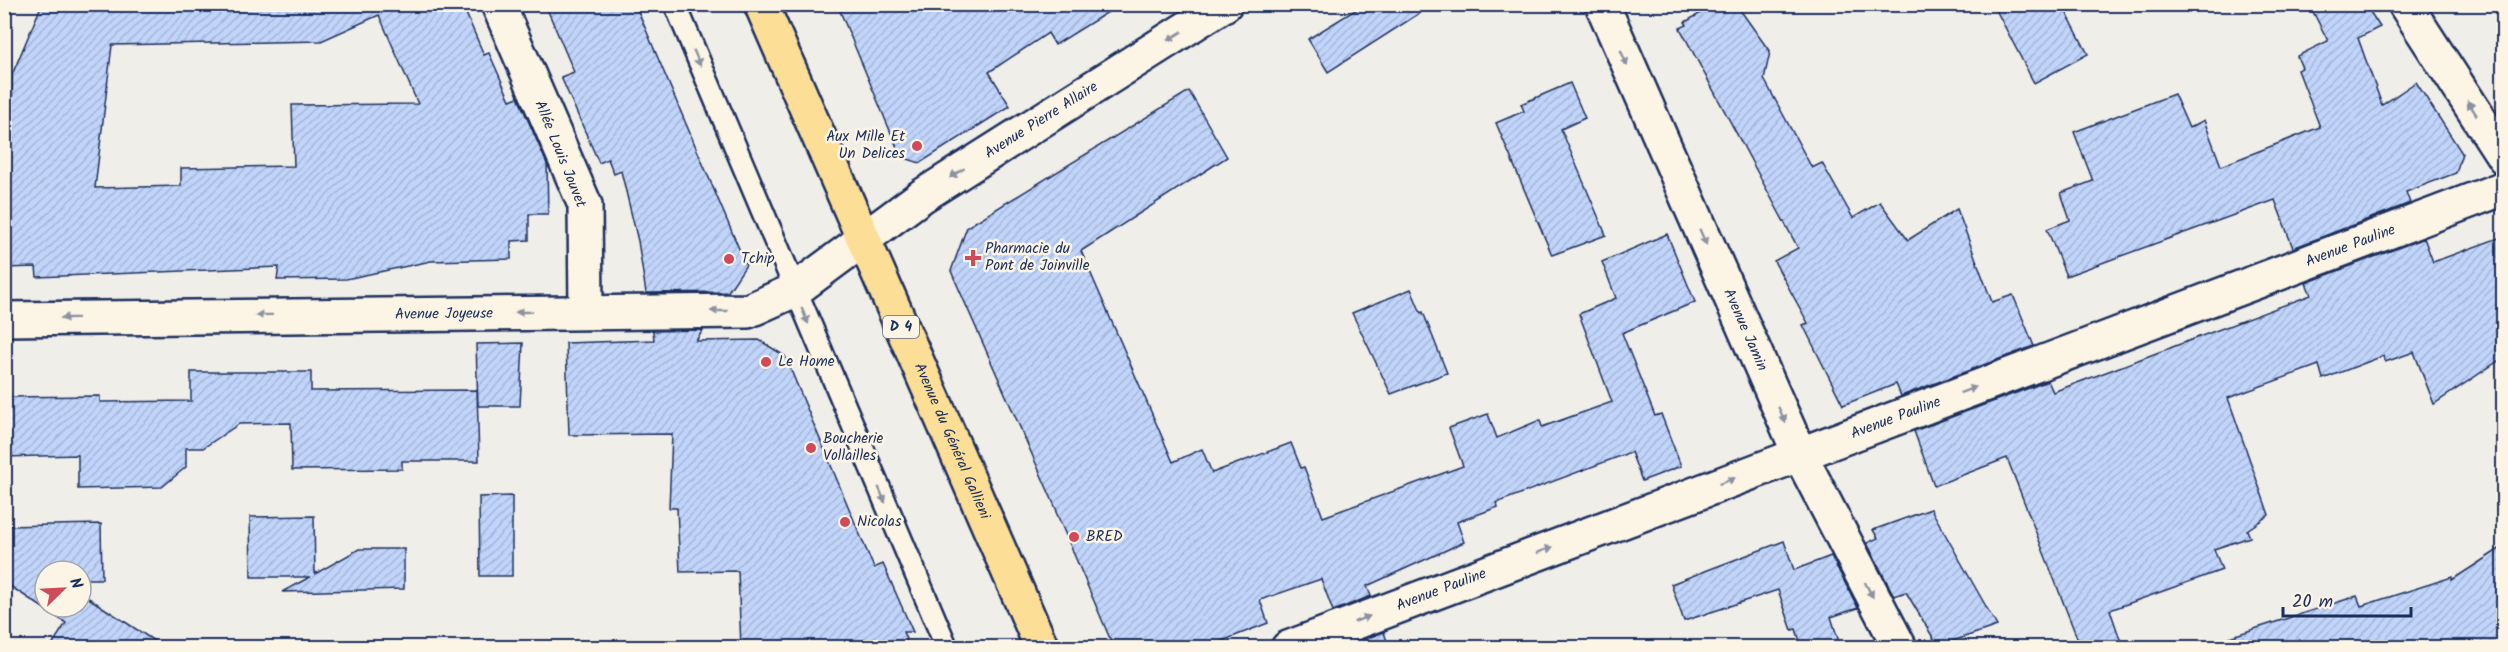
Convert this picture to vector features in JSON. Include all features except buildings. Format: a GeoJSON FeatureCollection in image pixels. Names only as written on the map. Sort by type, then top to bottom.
{"type":"FeatureCollection","features":[{"type":"Feature","properties":{"kind":"main road","name":"Avenue du Général Gallieni"},"geometry":{"type":"LineString","coordinates":[[762,4],[863,241],[1042,648]]}},
{"type":"Feature","properties":{"kind":"street","name":"Allée Louis Jouvet"},"geometry":{"type":"LineString","coordinates":[[498,4],[585,205],[586,311]]}},
{"type":"Feature","properties":{"kind":"street","name":"Avenue Pierre Allaire"},"geometry":{"type":"LineString","coordinates":[[863,241],[922,196],[1225,4]]}},
{"type":"Feature","properties":{"kind":"street","name":"Avenue Jamin"},"geometry":{"type":"LineString","coordinates":[[1602,4],[1800,454],[1900,648]]}},
{"type":"Feature","properties":{"kind":"street"},"geometry":{"type":"LineString","coordinates":[[2405,4],[2504,157]]}},
{"type":"Feature","properties":{"kind":"street","name":"Avenue Pauline"},"geometry":{"type":"LineString","coordinates":[[1288,648],[2504,188]]}},
{"type":"Feature","properties":{"kind":"street","name":"Avenue Joyeuse"},"geometry":{"type":"LineString","coordinates":[[4,319],[748,311],[795,290],[863,241]]}},
{"type":"Feature","properties":{"kind":"lane"},"geometry":{"type":"LineString","coordinates":[[675,4],[947,648]]}},
{"type":"Feature","properties":{"kind":"place","name":"Aux Mille Et Un Delices"},"geometry":{"type":"Point","coordinates":[917,146]}},
{"type":"Feature","properties":{"kind":"place","name":"Pharmacie du Pont de Joinville"},"geometry":{"type":"Point","coordinates":[973,258]}},
{"type":"Feature","properties":{"kind":"place","name":"Tchip"},"geometry":{"type":"Point","coordinates":[729,259]}},
{"type":"Feature","properties":{"kind":"place","name":"Le Home"},"geometry":{"type":"Point","coordinates":[766,362]}},
{"type":"Feature","properties":{"kind":"place","name":"Boucherie Vollailles"},"geometry":{"type":"Point","coordinates":[811,448]}},
{"type":"Feature","properties":{"kind":"place","name":"Nicolas"},"geometry":{"type":"Point","coordinates":[845,522]}},
{"type":"Feature","properties":{"kind":"place","name":"BRED"},"geometry":{"type":"Point","coordinates":[1074,537]}}]}
